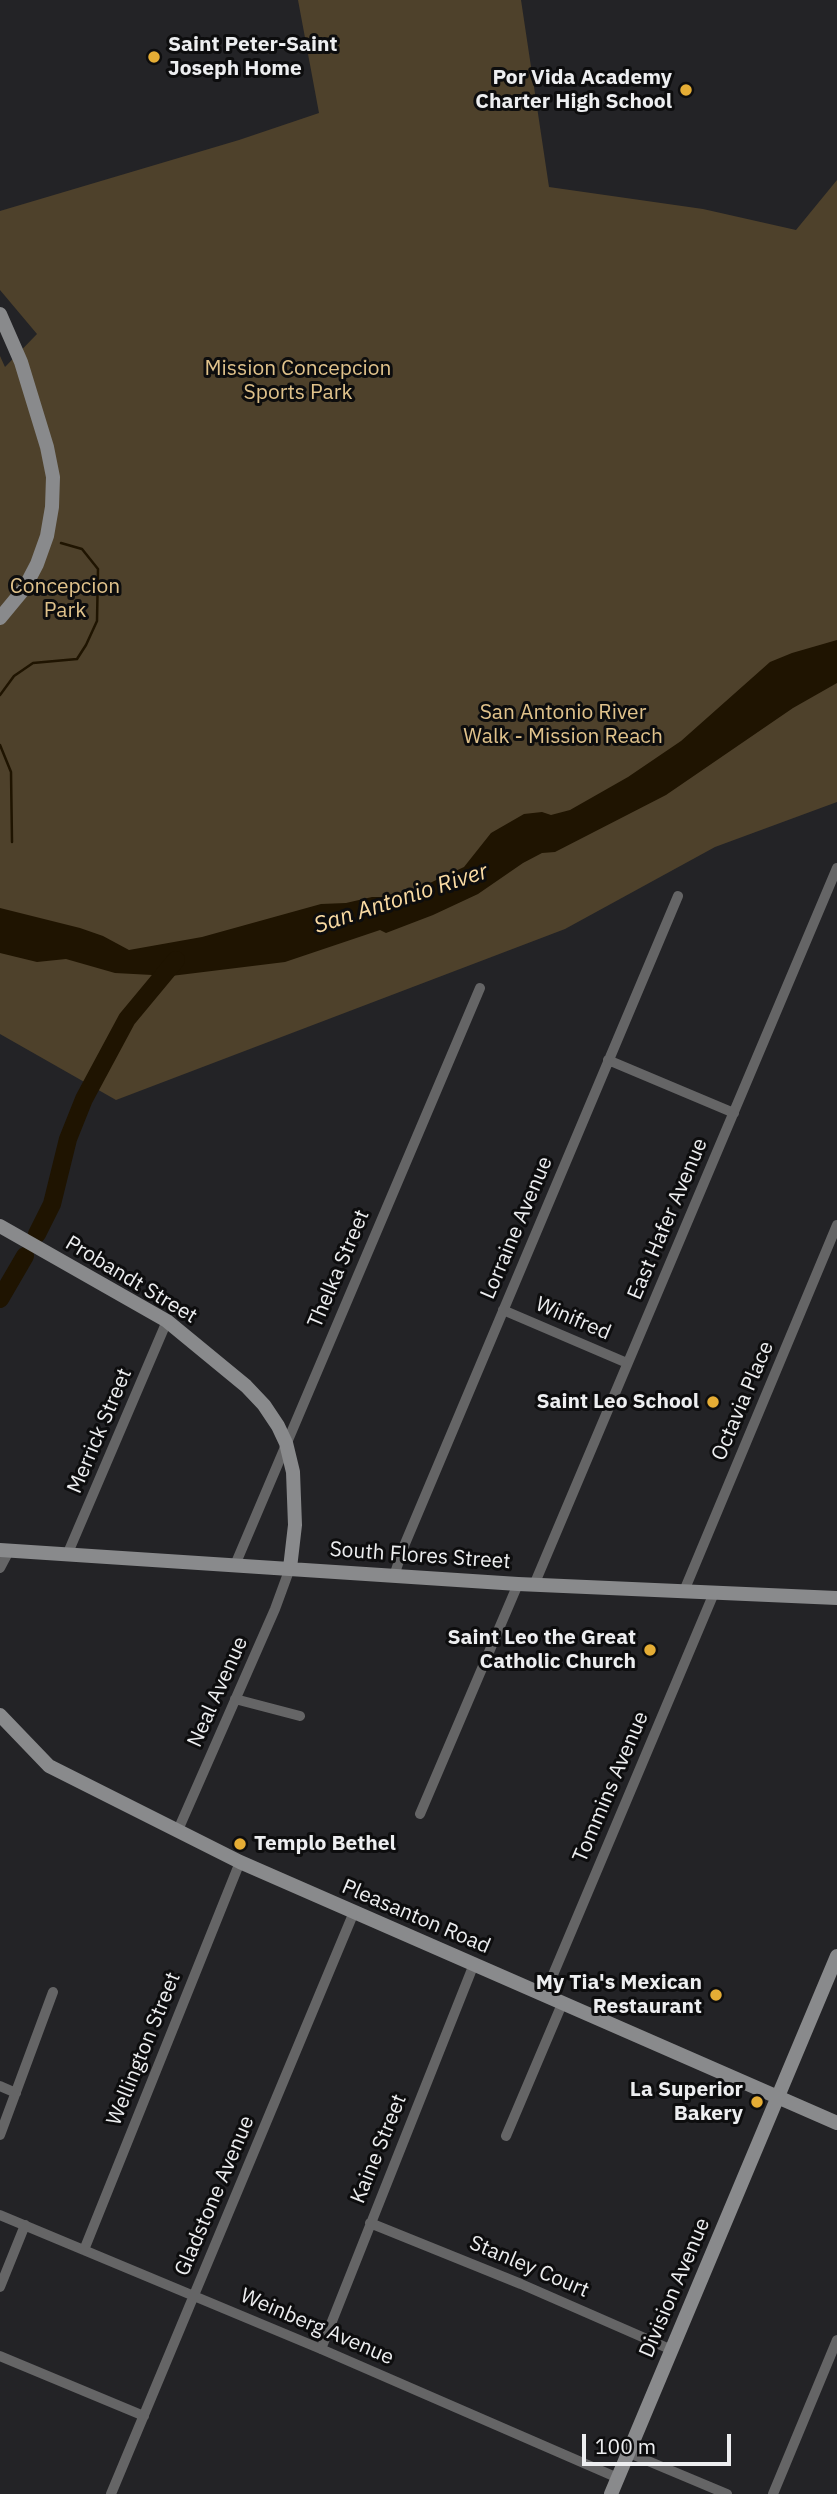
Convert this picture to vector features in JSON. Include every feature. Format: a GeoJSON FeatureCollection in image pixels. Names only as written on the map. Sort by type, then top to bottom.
{"type":"FeatureCollection","features":[{"type":"Feature","properties":{"kind":"main road"},"geometry":{"type":"LineString","coordinates":[[0,314],[21,362],[47,447],[53,477],[47,536],[37,564],[24,589],[0,618]]}},
{"type":"Feature","properties":{"kind":"main road","name":"Probandt Street"},"geometry":{"type":"LineString","coordinates":[[0,1226],[167,1321],[246,1386],[272,1415],[286,1443],[293,1472],[296,1500],[290,1568]]}},
{"type":"Feature","properties":{"kind":"main road","name":"South Flores Street"},"geometry":{"type":"LineString","coordinates":[[4,1551],[518,1584],[837,1598]]}},
{"type":"Feature","properties":{"kind":"main road","name":"Pleasanton Road"},"geometry":{"type":"LineString","coordinates":[[1,1720],[49,1766],[240,1862],[837,2123]]}},
{"type":"Feature","properties":{"kind":"main road","name":"Division Avenue"},"geometry":{"type":"LineString","coordinates":[[611,2494],[837,1956]]}},
{"type":"Feature","properties":{"kind":"street","name":"East Hafer Avenue"},"geometry":{"type":"LineString","coordinates":[[534,1584],[837,868]]}},
{"type":"Feature","properties":{"kind":"street","name":"Lorraine Avenue"},"geometry":{"type":"LineString","coordinates":[[394,1576],[404,1546],[678,896]]}},
{"type":"Feature","properties":{"kind":"street","name":"Thelka Street"},"geometry":{"type":"LineString","coordinates":[[235,1565],[480,988]]}},
{"type":"Feature","properties":{"kind":"street"},"geometry":{"type":"LineString","coordinates":[[608,1060],[734,1113]]}},
{"type":"Feature","properties":{"kind":"street","name":"Octavia Place"},"geometry":{"type":"LineString","coordinates":[[684,1591],[837,1225]]}},
{"type":"Feature","properties":{"kind":"street","name":"Winifred"},"geometry":{"type":"LineString","coordinates":[[503,1310],[627,1363]]}},
{"type":"Feature","properties":{"kind":"street","name":"Merrick Street"},"geometry":{"type":"LineString","coordinates":[[68,1555],[167,1321]]}},
{"type":"Feature","properties":{"kind":"street"},"geometry":{"type":"LineString","coordinates":[[0,1568],[4,1551]]}},
{"type":"Feature","properties":{"kind":"street","name":"Neal Avenue"},"geometry":{"type":"LineString","coordinates":[[178,1830],[275,1609],[290,1568]]}},
{"type":"Feature","properties":{"kind":"street"},"geometry":{"type":"LineString","coordinates":[[419,1814],[518,1584]]}},
{"type":"Feature","properties":{"kind":"street","name":"Tommins Avenue"},"geometry":{"type":"LineString","coordinates":[[544,1996],[714,1593]]}},
{"type":"Feature","properties":{"kind":"street"},"geometry":{"type":"LineString","coordinates":[[235,1699],[300,1716]]}},
{"type":"Feature","properties":{"kind":"street","name":"Wellington Street"},"geometry":{"type":"LineString","coordinates":[[84,2250],[240,1862]]}},
{"type":"Feature","properties":{"kind":"street","name":"Gladstone Avenue"},"geometry":{"type":"LineString","coordinates":[[111,2494],[354,1912]]}},
{"type":"Feature","properties":{"kind":"street","name":"Kaine Street"},"geometry":{"type":"LineString","coordinates":[[321,2348],[474,1964]]}},
{"type":"Feature","properties":{"kind":"street"},"geometry":{"type":"LineString","coordinates":[[0,2135],[53,1992]]}},
{"type":"Feature","properties":{"kind":"street"},"geometry":{"type":"LineString","coordinates":[[506,2136],[562,2004]]}},
{"type":"Feature","properties":{"kind":"street"},"geometry":{"type":"LineString","coordinates":[[0,2086],[16,2093]]}},
{"type":"Feature","properties":{"kind":"street","name":"Weinberg Avenue"},"geometry":{"type":"LineString","coordinates":[[0,2215],[321,2348],[618,2477]]}},
{"type":"Feature","properties":{"kind":"street","name":"Stanley Court"},"geometry":{"type":"LineString","coordinates":[[370,2223],[521,2284],[672,2350]]}},
{"type":"Feature","properties":{"kind":"street"},"geometry":{"type":"LineString","coordinates":[[0,2287],[25,2225]]}},
{"type":"Feature","properties":{"kind":"street"},"geometry":{"type":"LineString","coordinates":[[773,2494],[837,2340]]}},
{"type":"Feature","properties":{"kind":"street"},"geometry":{"type":"LineString","coordinates":[[0,2356],[144,2416]]}},
{"type":"Feature","properties":{"kind":"street"},"geometry":{"type":"LineString","coordinates":[[629,2453],[727,2494]]}},
{"type":"Feature","properties":{"kind":"green space"},"geometry":{"type":"Polygon","coordinates":[[[298,0],[521,0],[549,187],[703,209],[796,230],[837,180],[837,802],[715,847],[565,929],[116,1100],[0,1034],[0,356],[5,367],[37,334],[0,290],[0,211],[239,140],[319,113],[298,0]]]}},
{"type":"Feature","properties":{"kind":"water","name":"San Antonio River"},"geometry":{"type":"Polygon","coordinates":[[[837,640],[837,683],[793,708],[666,795],[555,852],[542,853],[523,863],[478,894],[386,933],[380,930],[285,962],[171,976],[115,973],[66,959],[37,962],[0,953],[0,908],[80,928],[103,936],[129,950],[202,937],[321,904],[346,903],[372,897],[400,897],[464,867],[491,833],[524,814],[542,812],[551,815],[570,810],[628,777],[681,741],[770,662],[837,640]]]}},
{"type":"Feature","properties":{"kind":"waterway"},"geometry":{"type":"LineString","coordinates":[[0,695],[14,676],[33,663],[77,659],[97,621],[98,569],[82,549],[61,543]]}},
{"type":"Feature","properties":{"kind":"waterway"},"geometry":{"type":"LineString","coordinates":[[0,745],[11,772],[12,842]]}},
{"type":"Feature","properties":{"kind":"waterway"},"geometry":{"type":"LineString","coordinates":[[37,1234],[52,1204],[68,1139],[84,1099],[127,1019],[176,960]]}},
{"type":"Feature","properties":{"kind":"waterway"},"geometry":{"type":"LineString","coordinates":[[0,1299],[25,1256]]}},
{"type":"Feature","properties":{"kind":"place","name":"Saint Peter-Saint Joseph Home"},"geometry":{"type":"Point","coordinates":[154,57]}},
{"type":"Feature","properties":{"kind":"place","name":"Por Vida Academy Charter High School"},"geometry":{"type":"Point","coordinates":[686,90]}},
{"type":"Feature","properties":{"kind":"place","name":"Saint Leo School"},"geometry":{"type":"Point","coordinates":[713,1402]}},
{"type":"Feature","properties":{"kind":"place","name":"Saint Leo the Great Catholic Church"},"geometry":{"type":"Point","coordinates":[650,1650]}},
{"type":"Feature","properties":{"kind":"place","name":"Templo Bethel"},"geometry":{"type":"Point","coordinates":[240,1844]}},
{"type":"Feature","properties":{"kind":"place","name":"My Tia's Mexican Restaurant"},"geometry":{"type":"Point","coordinates":[716,1995]}},
{"type":"Feature","properties":{"kind":"place","name":"La Superior Bakery"},"geometry":{"type":"Point","coordinates":[757,2102]}},
{"type":"Feature","properties":{"kind":"park label","name":"Mission Concepcion Sports Park"},"geometry":{"type":"Point","coordinates":[298,381]}},
{"type":"Feature","properties":{"kind":"park label","name":"Concepcion Park"},"geometry":{"type":"Point","coordinates":[65,599]}},
{"type":"Feature","properties":{"kind":"park label","name":"San Antonio River Walk - Mission Reach"},"geometry":{"type":"Point","coordinates":[563,725]}}]}
